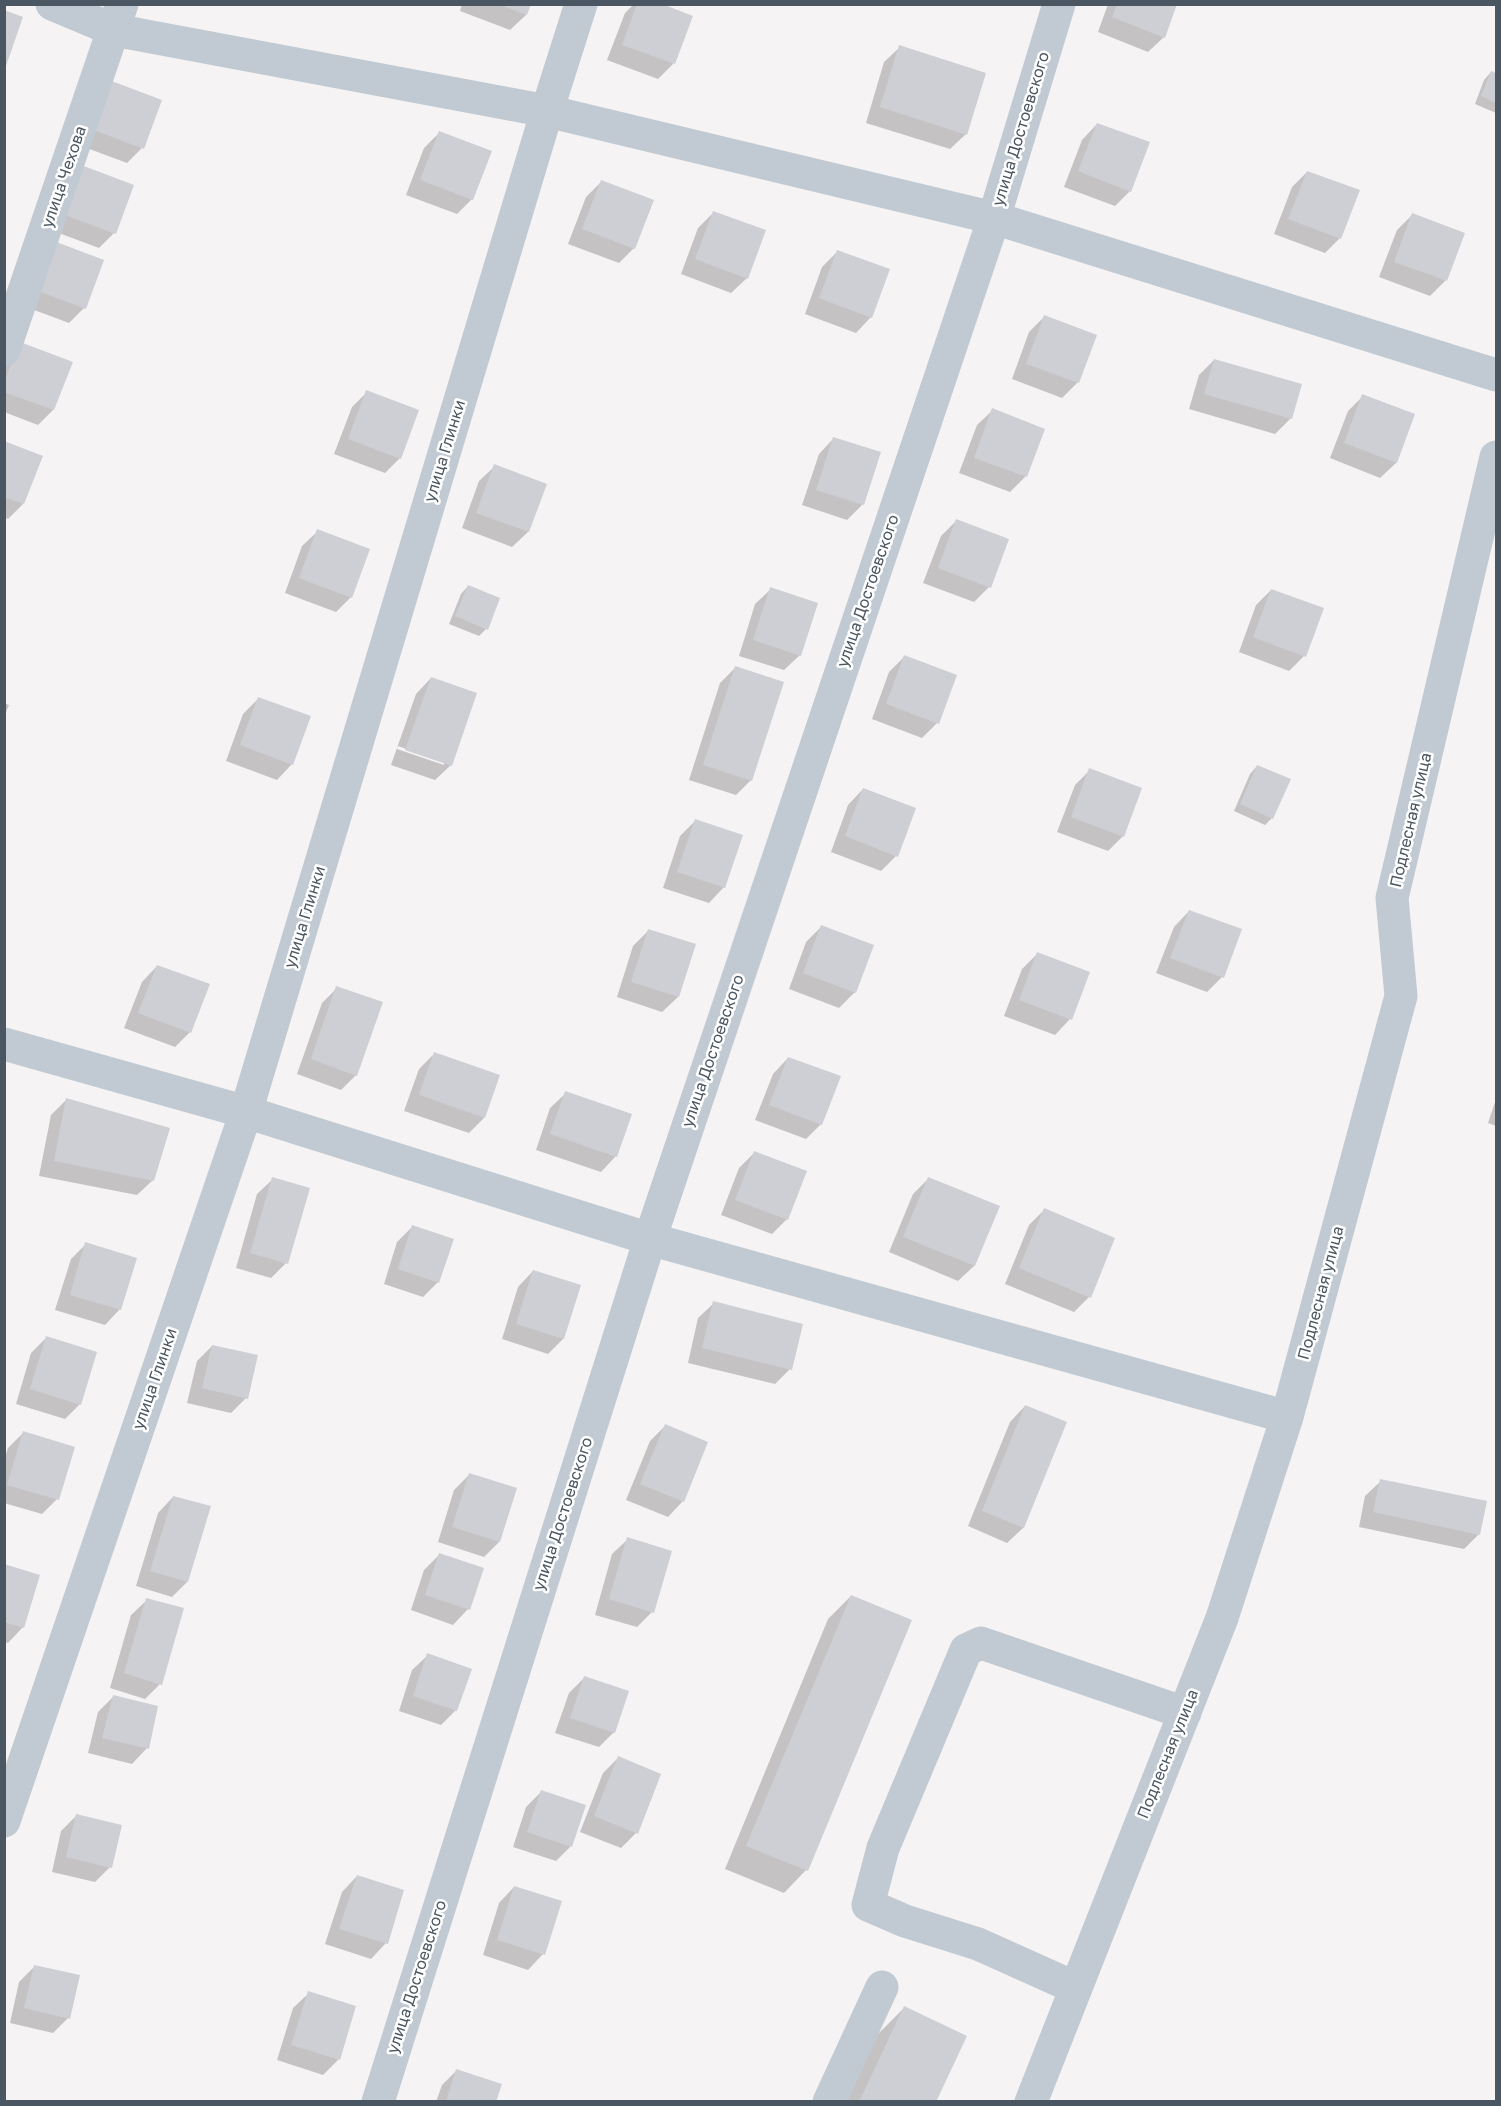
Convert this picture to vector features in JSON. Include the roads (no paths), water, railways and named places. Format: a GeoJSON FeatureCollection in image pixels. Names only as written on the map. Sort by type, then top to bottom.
{"type":"FeatureCollection","features":[{"type":"Feature","properties":{"kind":"street"},"geometry":{"type":"LineString","coordinates":[[52,4],[547,111],[994,218],[1497,375]]}},
{"type":"Feature","properties":{"kind":"street","name":"улица Глинки"},"geometry":{"type":"LineString","coordinates":[[4,1821],[246,1112],[581,4]]}},
{"type":"Feature","properties":{"kind":"street","name":"улица Достоевского"},"geometry":{"type":"LineString","coordinates":[[378,2102],[650,1239],[994,218],[1059,4]]}},
{"type":"Feature","properties":{"kind":"street","name":"улица Чехова"},"geometry":{"type":"LineString","coordinates":[[4,350],[118,17]]}},
{"type":"Feature","properties":{"kind":"street","name":"Подлесная улица"},"geometry":{"type":"LineString","coordinates":[[1031,2102],[1222,1618],[1287,1417],[1401,996],[1392,898],[1497,457]]}},
{"type":"Feature","properties":{"kind":"street"},"geometry":{"type":"LineString","coordinates":[[4,1044],[246,1112],[650,1239],[1287,1417]]}},
{"type":"Feature","properties":{"kind":"street"},"geometry":{"type":"LineString","coordinates":[[1076,1988],[978,1944],[905,1921],[868,1905],[883,1848],[966,1650],[981,1643],[1185,1713]]}},
{"type":"Feature","properties":{"kind":"street"},"geometry":{"type":"LineString","coordinates":[[830,2102],[882,1987]]}}]}
